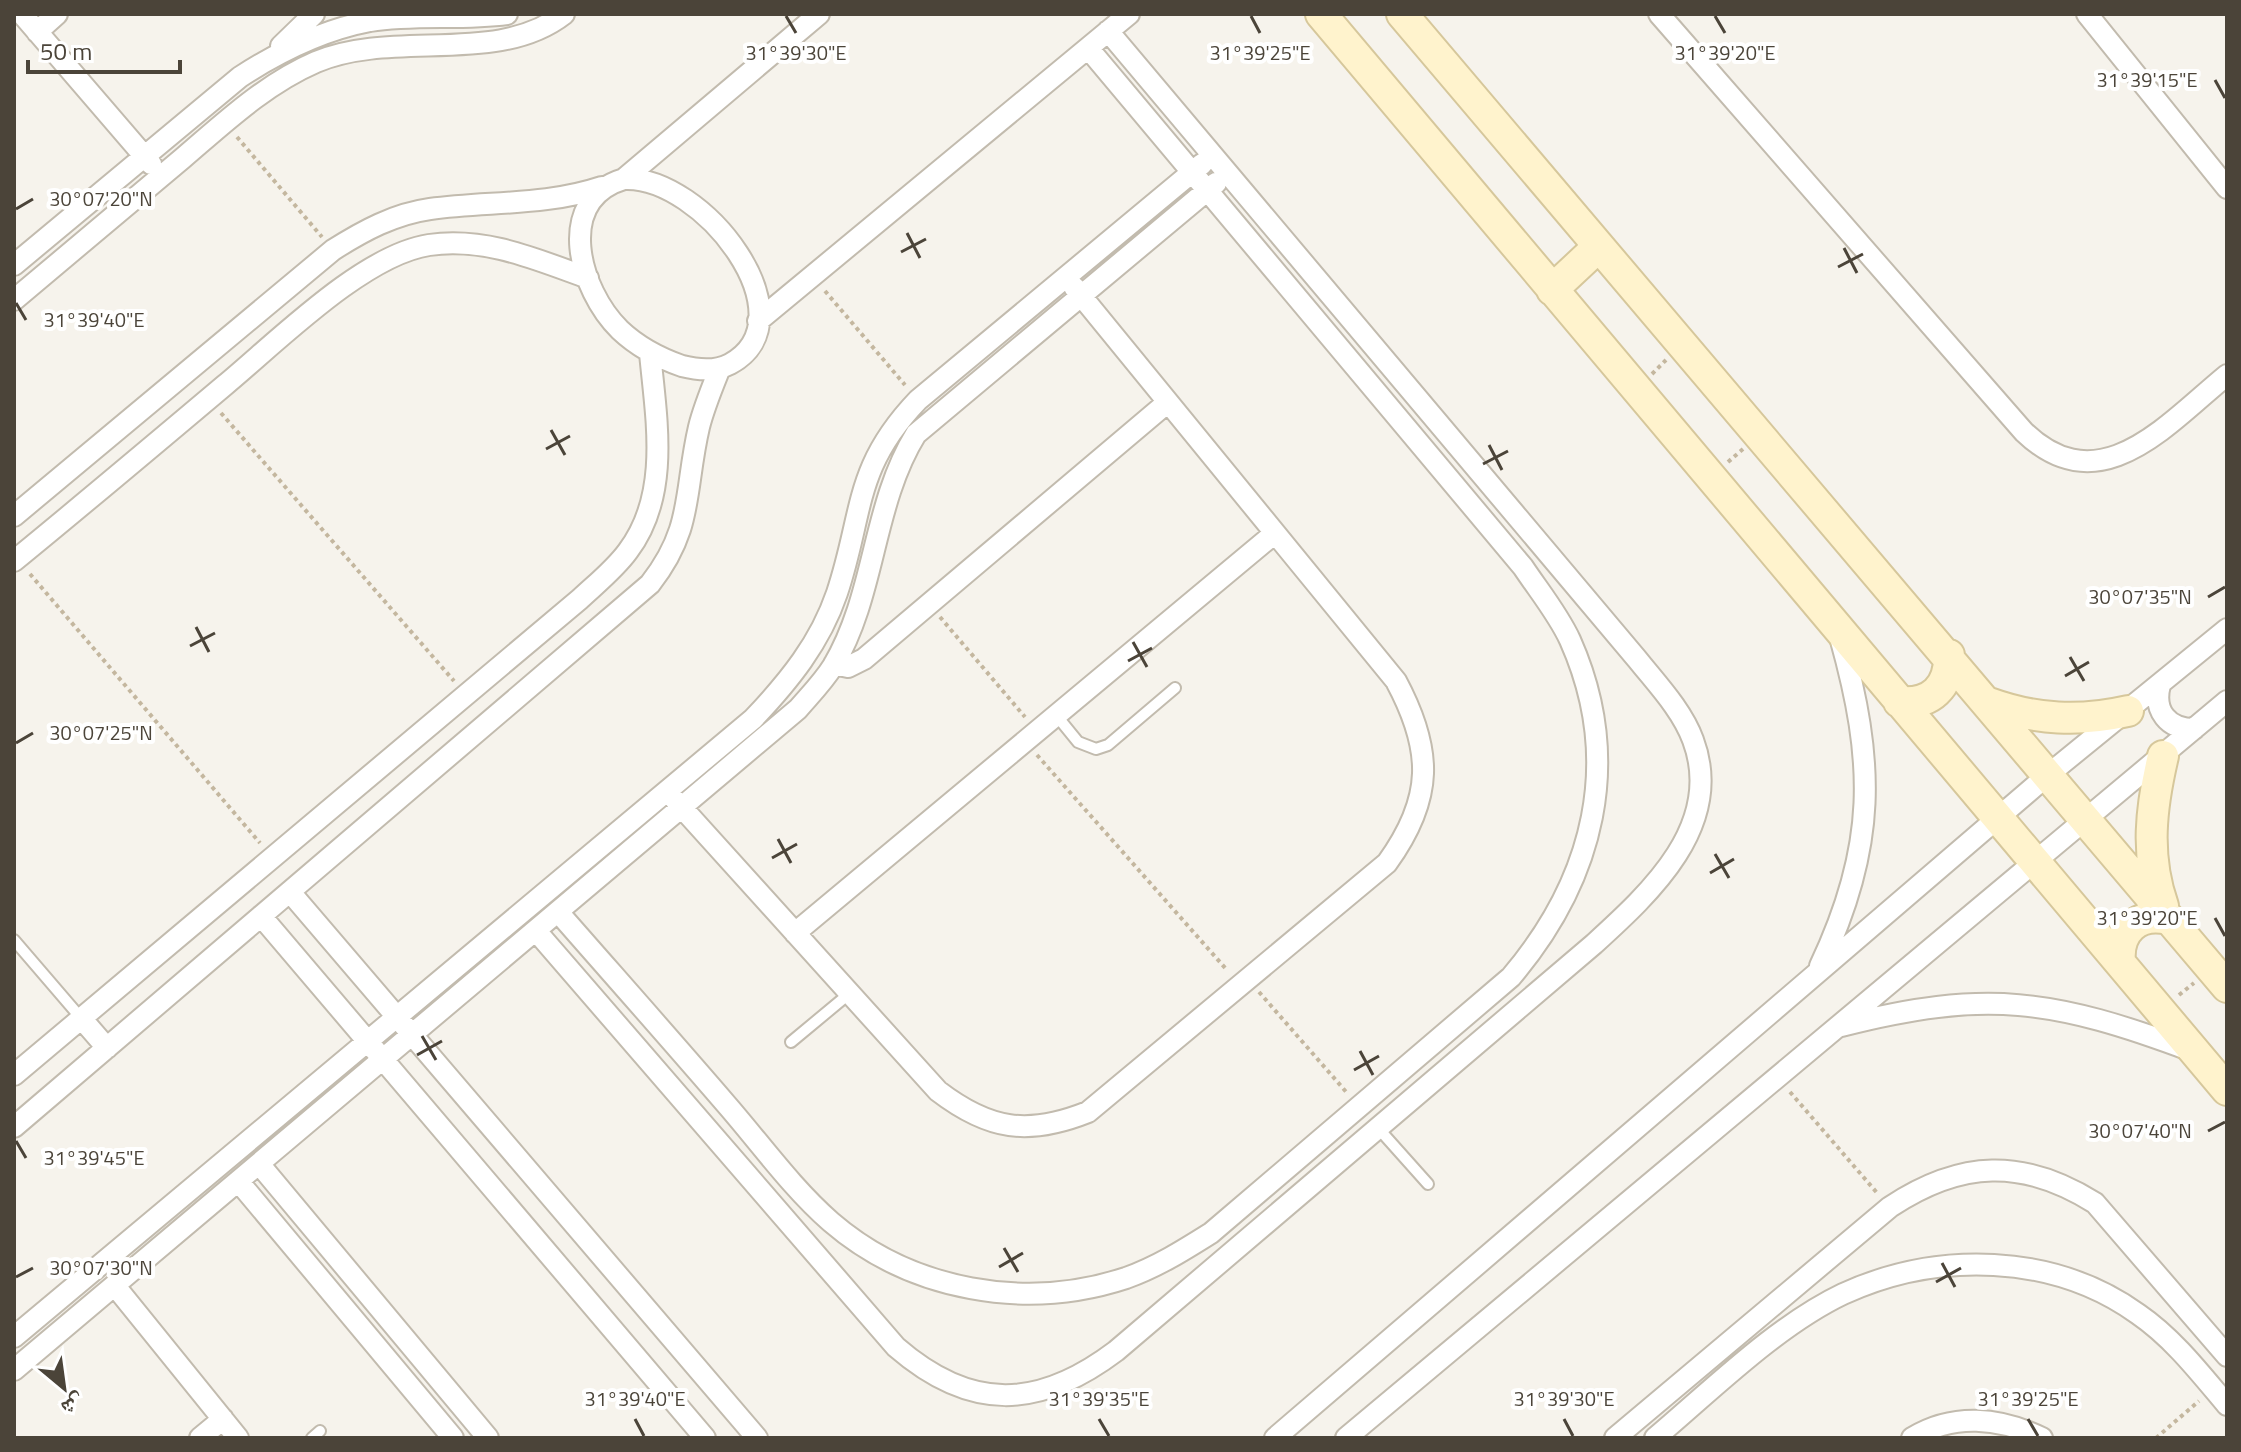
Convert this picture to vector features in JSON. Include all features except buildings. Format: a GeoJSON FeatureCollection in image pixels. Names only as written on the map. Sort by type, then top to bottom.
{"type":"FeatureCollection","features":[{"type":"Feature","properties":{"kind":"street"},"geometry":{"type":"LineString","coordinates":[[22,14],[161,176]]}},
{"type":"Feature","properties":{"kind":"street"},"geometry":{"type":"LineString","coordinates":[[37,32],[57,14]]}},
{"type":"Feature","properties":{"kind":"street"},"geometry":{"type":"LineString","coordinates":[[270,58],[314,14]]}},
{"type":"Feature","properties":{"kind":"street"},"geometry":{"type":"LineString","coordinates":[[15,262],[240,77],[270,58],[302,42],[371,21],[507,14]]}},
{"type":"Feature","properties":{"kind":"street"},"geometry":{"type":"LineString","coordinates":[[14,300],[225,123],[289,76],[347,52],[379,46],[499,41],[539,29],[564,14]]}},
{"type":"Feature","properties":{"kind":"street"},"geometry":{"type":"LineString","coordinates":[[14,516],[333,250],[395,217],[429,209],[552,201],[624,179],[819,14]]}},
{"type":"Feature","properties":{"kind":"street"},"geometry":{"type":"LineString","coordinates":[[758,321],[1129,14]]}},
{"type":"Feature","properties":{"kind":"street"},"geometry":{"type":"LineString","coordinates":[[1321,14],[2227,1090]]}},
{"type":"Feature","properties":{"kind":"street"},"geometry":{"type":"LineString","coordinates":[[1402,14],[2220,977]]}},
{"type":"Feature","properties":{"kind":"street"},"geometry":{"type":"LineString","coordinates":[[1659,14],[2024,432],[2046,450],[2089,462],[2119,457],[2146,442],[2227,375]]}},
{"type":"Feature","properties":{"kind":"street"},"geometry":{"type":"LineString","coordinates":[[2087,14],[2227,188]]}},
{"type":"Feature","properties":{"kind":"street"},"geometry":{"type":"LineString","coordinates":[[537,932],[896,1347],[922,1370],[953,1387],[987,1395],[1021,1396],[1055,1388],[1087,1373],[1116,1351],[1561,972],[1651,888],[1691,830],[1700,801],[1700,770],[1693,740],[1678,713],[1637,659],[1108,31]]}},
{"type":"Feature","properties":{"kind":"street"},"geometry":{"type":"LineString","coordinates":[[559,913],[829,1221],[860,1244],[928,1278],[1003,1293],[1079,1290],[1126,1278],[1170,1259],[1211,1233],[1481,1005],[1537,946],[1562,906],[1581,864],[1592,819],[1597,772],[1595,726],[1585,681],[1569,638],[1523,567],[1088,48]]}},
{"type":"Feature","properties":{"kind":"street"},"geometry":{"type":"LineString","coordinates":[[14,1337],[753,719],[804,660],[837,594],[860,493],[883,442],[918,400],[1213,155]]}},
{"type":"Feature","properties":{"kind":"street"},"geometry":{"type":"LineString","coordinates":[[14,1370],[798,709],[834,664],[859,602],[888,489],[916,434],[1228,173]]}},
{"type":"Feature","properties":{"kind":"street"},"geometry":{"type":"LineString","coordinates":[[602,187],[586,205],[579,228],[588,278],[595,296],[618,328],[650,353],[698,370],[720,368],[750,347],[758,321],[743,260],[719,225],[703,210],[666,187],[646,180],[624,179]]}},
{"type":"Feature","properties":{"kind":"street"},"geometry":{"type":"LineString","coordinates":[[15,558],[356,278],[389,258],[425,245],[464,242],[501,247],[588,278]]}},
{"type":"Feature","properties":{"kind":"street"},"geometry":{"type":"LineString","coordinates":[[1552,290],[1598,247]]}},
{"type":"Feature","properties":{"kind":"street"},"geometry":{"type":"LineString","coordinates":[[333,250],[356,278]]}},
{"type":"Feature","properties":{"kind":"street"},"geometry":{"type":"LineString","coordinates":[[667,790],[938,1091],[955,1104],[993,1123],[1026,1128],[1058,1124],[1088,1112],[1387,863],[1407,836],[1420,805],[1424,772],[1421,739],[1396,681],[1066,278]]}},
{"type":"Feature","properties":{"kind":"street"},"geometry":{"type":"LineString","coordinates":[[14,1075],[580,599],[629,550],[645,520],[659,452],[650,353]]}},
{"type":"Feature","properties":{"kind":"street"},"geometry":{"type":"LineString","coordinates":[[14,1127],[628,606],[664,566],[687,516],[700,426],[720,368]]}},
{"type":"Feature","properties":{"kind":"street"},"geometry":{"type":"LineString","coordinates":[[834,664],[856,665],[1168,402]]}},
{"type":"Feature","properties":{"kind":"street"},"geometry":{"type":"LineString","coordinates":[[795,933],[1275,533]]}},
{"type":"Feature","properties":{"kind":"street"},"geometry":{"type":"LineString","coordinates":[[1818,972],[1843,919],[1859,863],[1866,804],[1865,746],[1838,629]]}},
{"type":"Feature","properties":{"kind":"street"},"geometry":{"type":"LineString","coordinates":[[1275,1438],[2049,774],[2227,629]]}},
{"type":"Feature","properties":{"kind":"street"},"geometry":{"type":"LineString","coordinates":[[1899,702],[1913,703],[1937,692],[1945,681],[1949,655]]}},
{"type":"Feature","properties":{"kind":"street"},"geometry":{"type":"LineString","coordinates":[[2160,685],[2157,704],[2161,714],[2175,726],[2194,729]]}},
{"type":"Feature","properties":{"kind":"street"},"geometry":{"type":"LineString","coordinates":[[1346,1438],[2227,701]]}},
{"type":"Feature","properties":{"kind":"street"},"geometry":{"type":"LineString","coordinates":[[1989,703],[2028,715],[2068,719],[2128,711]]}},
{"type":"Feature","properties":{"kind":"street"},"geometry":{"type":"LineString","coordinates":[[434,721],[458,750]]}},
{"type":"Feature","properties":{"kind":"street"},"geometry":{"type":"LineString","coordinates":[[2163,756],[2153,797],[2150,840],[2154,882],[2168,919]]}},
{"type":"Feature","properties":{"kind":"street"},"geometry":{"type":"LineString","coordinates":[[290,892],[757,1438]]}},
{"type":"Feature","properties":{"kind":"street"},"geometry":{"type":"LineString","coordinates":[[261,916],[705,1438]]}},
{"type":"Feature","properties":{"kind":"street"},"geometry":{"type":"LineString","coordinates":[[2120,962],[2121,939],[2127,929],[2146,917],[2168,919]]}},
{"type":"Feature","properties":{"kind":"street"},"geometry":{"type":"LineString","coordinates":[[1537,946],[1561,972]]}},
{"type":"Feature","properties":{"kind":"street"},"geometry":{"type":"LineString","coordinates":[[1834,1028],[1946,1004],[1995,1002],[2044,1006],[2093,1016],[2196,1053]]}},
{"type":"Feature","properties":{"kind":"street"},"geometry":{"type":"LineString","coordinates":[[81,1018],[107,1048]]}},
{"type":"Feature","properties":{"kind":"street"},"geometry":{"type":"LineString","coordinates":[[1360,1108],[1378,1128]]}},
{"type":"Feature","properties":{"kind":"street"},"geometry":{"type":"LineString","coordinates":[[260,1165],[488,1438]]}},
{"type":"Feature","properties":{"kind":"street"},"geometry":{"type":"LineString","coordinates":[[1615,1438],[1890,1207],[1946,1177],[1976,1171],[2008,1170],[2068,1187],[2095,1203],[2224,1353],[2197,1370]]}},
{"type":"Feature","properties":{"kind":"street"},"geometry":{"type":"LineString","coordinates":[[239,1182],[453,1438]]}},
{"type":"Feature","properties":{"kind":"street"},"geometry":{"type":"LineString","coordinates":[[784,1218],[809,1198]]}},
{"type":"Feature","properties":{"kind":"street"},"geometry":{"type":"LineString","coordinates":[[1655,1438],[1765,1347],[1841,1295],[1904,1274],[1956,1265],[2035,1270],[2106,1294],[2139,1315],[2197,1370],[2227,1405]]}},
{"type":"Feature","properties":{"kind":"street"},"geometry":{"type":"LineString","coordinates":[[115,1286],[238,1438]]}},
{"type":"Feature","properties":{"kind":"street"},"geometry":{"type":"LineString","coordinates":[[200,1438],[223,1419]]}},
{"type":"Feature","properties":{"kind":"street"},"geometry":{"type":"LineString","coordinates":[[1912,1438],[1944,1424],[1971,1420],[1997,1422],[2042,1438]]}},
{"type":"Feature","properties":{"kind":"lane"},"geometry":{"type":"LineString","coordinates":[[1056,715],[1083,746],[1102,748],[1175,688]]}},
{"type":"Feature","properties":{"kind":"lane"},"geometry":{"type":"LineString","coordinates":[[14,940],[81,1018]]}},
{"type":"Feature","properties":{"kind":"lane"},"geometry":{"type":"LineString","coordinates":[[791,1042],[850,993]]}},
{"type":"Feature","properties":{"kind":"lane"},"geometry":{"type":"LineString","coordinates":[[1378,1128],[1428,1184]]}},
{"type":"Feature","properties":{"kind":"path"},"geometry":{"type":"LineString","coordinates":[[225,123],[333,250]]}},
{"type":"Feature","properties":{"kind":"path"},"geometry":{"type":"LineString","coordinates":[[814,277],[918,400]]}},
{"type":"Feature","properties":{"kind":"path"},"geometry":{"type":"LineString","coordinates":[[1636,389],[1682,345]]}},
{"type":"Feature","properties":{"kind":"path"},"geometry":{"type":"LineString","coordinates":[[209,399],[466,695]]}},
{"type":"Feature","properties":{"kind":"path"},"geometry":{"type":"LineString","coordinates":[[1711,478],[1759,434]]}},
{"type":"Feature","properties":{"kind":"path"},"geometry":{"type":"LineString","coordinates":[[15,558],[272,857]]}},
{"type":"Feature","properties":{"kind":"path"},"geometry":{"type":"LineString","coordinates":[[928,603],[1031,736],[1245,984],[1360,1108]]}},
{"type":"Feature","properties":{"kind":"path"},"geometry":{"type":"LineString","coordinates":[[2161,1011],[2220,977]]}},
{"type":"Feature","properties":{"kind":"path"},"geometry":{"type":"LineString","coordinates":[[1776,1076],[1890,1207]]}},
{"type":"Feature","properties":{"kind":"path"},"geometry":{"type":"LineString","coordinates":[[2156,1438],[2213,1389]]}}]}
